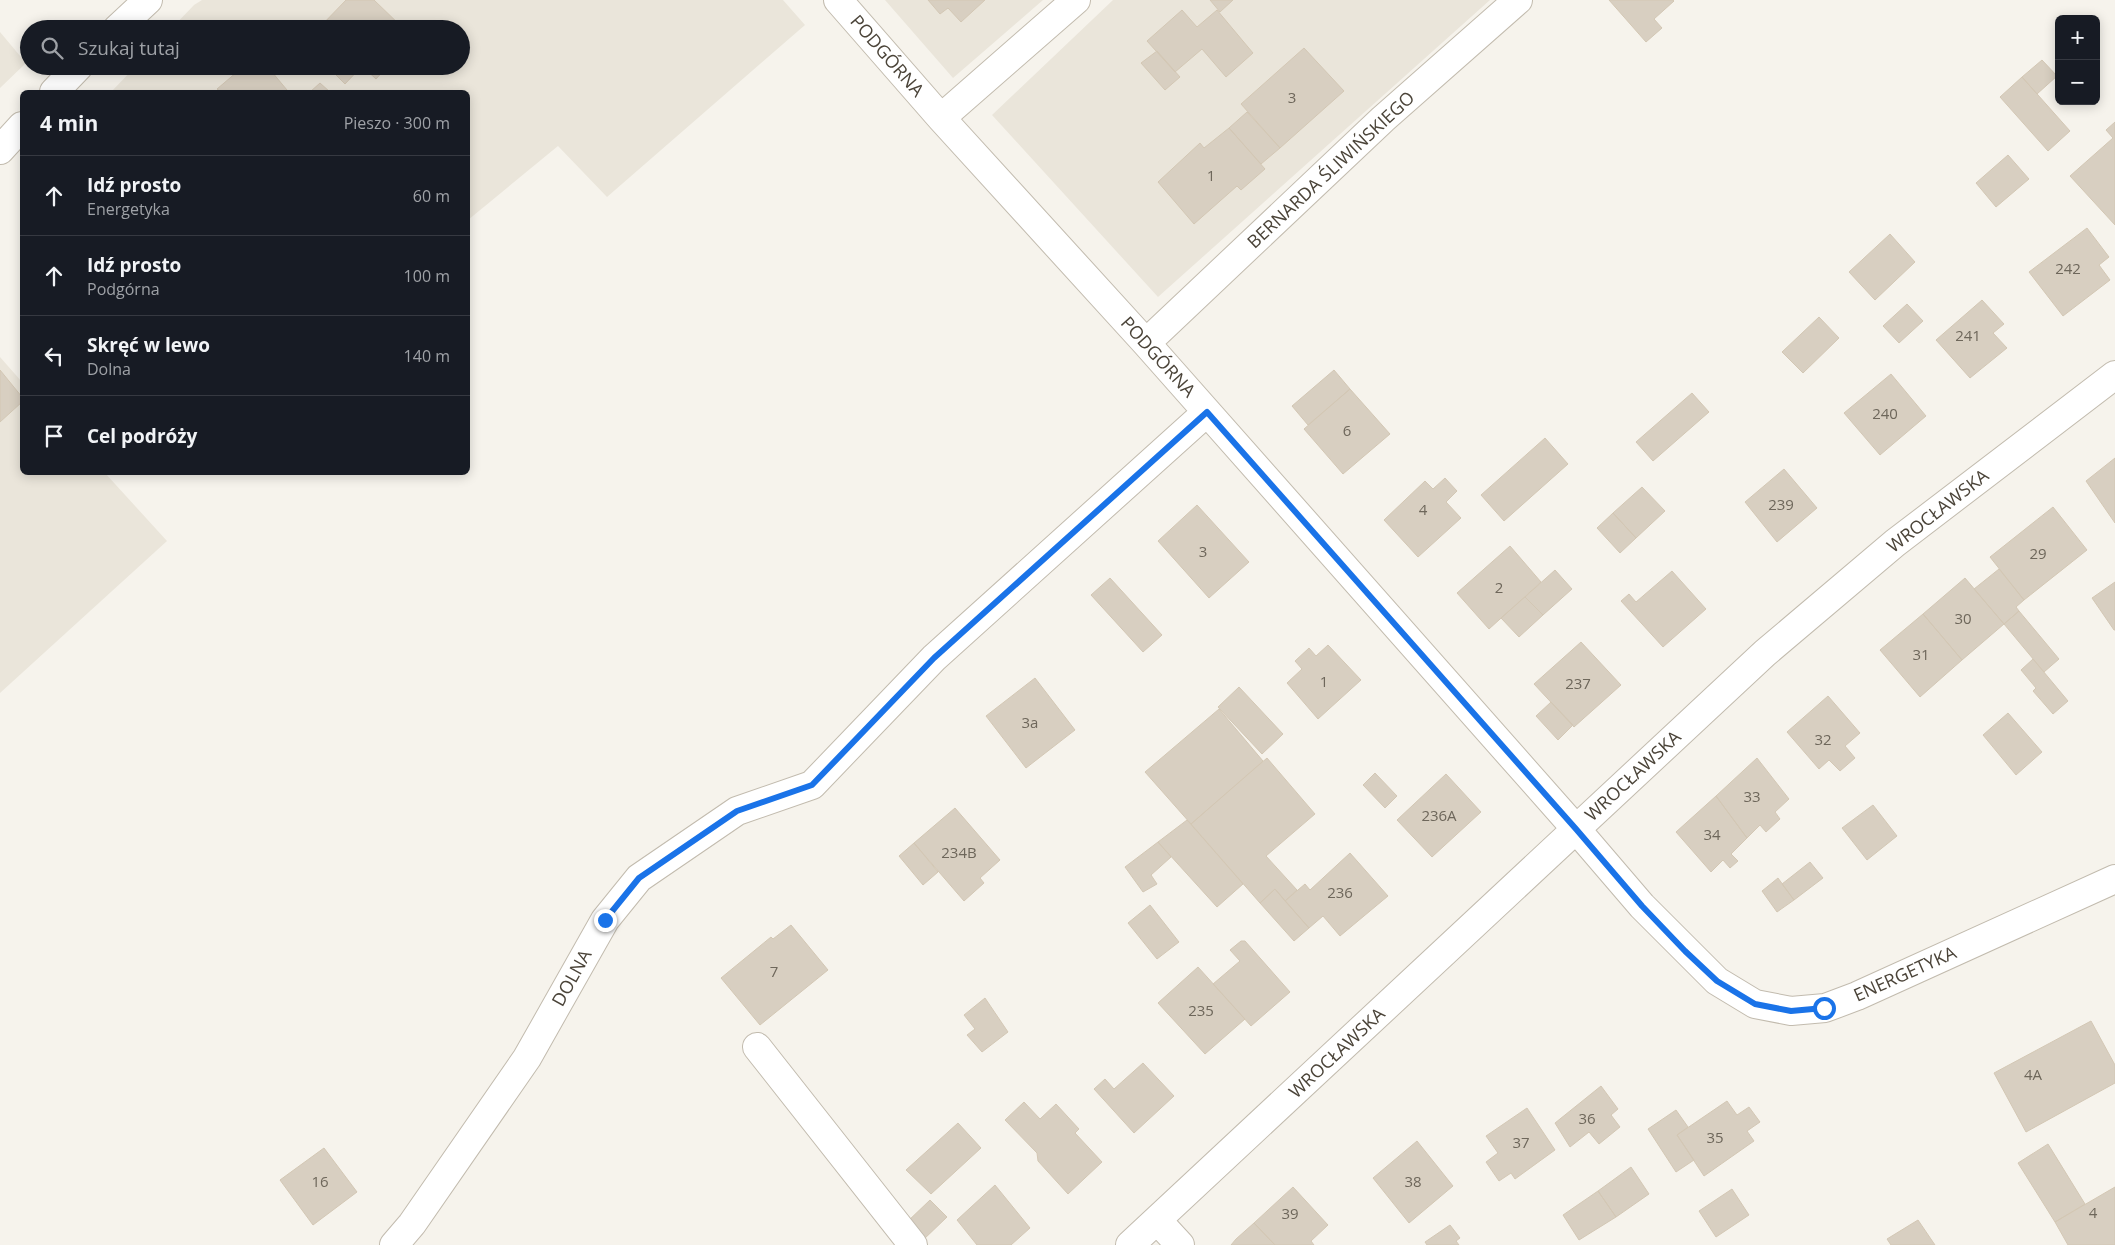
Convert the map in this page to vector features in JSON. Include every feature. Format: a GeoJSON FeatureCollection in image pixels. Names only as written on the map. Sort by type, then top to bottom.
{"type":"FeatureCollection","features":[{"type":"Feature","properties":{"kind":"street"},"geometry":{"type":"LineString","coordinates":[[127,20],[148,0]]}},
{"type":"Feature","properties":{"kind":"street","name":"PODGÓRNA"},"geometry":{"type":"LineString","coordinates":[[838,0],[941,118],[1146,343],[1576,829]]}},
{"type":"Feature","properties":{"kind":"street"},"geometry":{"type":"LineString","coordinates":[[941,118],[1076,0]]}},
{"type":"Feature","properties":{"kind":"street","name":"BERNARDA ŚLIWIŃSKIEGO"},"geometry":{"type":"LineString","coordinates":[[1146,343],[1383,119],[1518,0]]}},
{"type":"Feature","properties":{"kind":"street"},"geometry":{"type":"LineString","coordinates":[[56,90],[70,75]]}},
{"type":"Feature","properties":{"kind":"street"},"geometry":{"type":"LineString","coordinates":[[0,150],[20,128]]}},
{"type":"Feature","properties":{"kind":"street","name":"WROCŁAWSKA"},"geometry":{"type":"LineString","coordinates":[[1130,1245],[1765,653],[1887,550],[2115,375]]}},
{"type":"Feature","properties":{"kind":"street","name":"DOLNA"},"geometry":{"type":"LineString","coordinates":[[394,1245],[412,1224],[527,1058],[605,920],[639,878],[737,811],[812,785],[934,658],[1207,412]]}},
{"type":"Feature","properties":{"kind":"street","name":"ENERGETYKA"},"geometry":{"type":"LineString","coordinates":[[1576,829],[1642,906],[1717,981],[1755,1004],[1791,1011],[1824,1008],[1858,996],[2115,879]]}},
{"type":"Feature","properties":{"kind":"street"},"geometry":{"type":"LineString","coordinates":[[757,1047],[913,1245]]}},
{"type":"Feature","properties":{"kind":"street"},"geometry":{"type":"LineString","coordinates":[[1157,1220],[1180,1245]]}},
{"type":"Feature","properties":{"kind":"shaded area"},"geometry":{"type":"Polygon","coordinates":[[[202,0],[783,0],[805,25],[607,197],[558,146],[470,218],[470,90],[113,90],[127,75],[470,75],[470,20],[180,20],[194,5],[202,0]]]}},
{"type":"Feature","properties":{"kind":"shaded area"},"geometry":{"type":"Polygon","coordinates":[[[885,0],[1043,0],[953,78],[885,0]]]}},
{"type":"Feature","properties":{"kind":"shaded area"},"geometry":{"type":"Polygon","coordinates":[[[1113,0],[1490,0],[1158,297],[992,115],[1113,0]]]}},
{"type":"Feature","properties":{"kind":"shaded area"},"geometry":{"type":"Polygon","coordinates":[[[0,32],[20,56],[20,69],[0,88],[0,32]]]}},
{"type":"Feature","properties":{"kind":"shaded area"},"geometry":{"type":"Polygon","coordinates":[[[0,357],[20,380],[20,475],[107,475],[167,541],[0,693],[0,357]]]}},
{"type":"Feature","properties":{"kind":"building"},"geometry":{"type":"Polygon","coordinates":[[[346,0],[374,0],[395,20],[327,20],[346,0]]]}},
{"type":"Feature","properties":{"kind":"building"},"geometry":{"type":"Polygon","coordinates":[[[928,0],[985,0],[961,22],[948,8],[940,14],[928,0]]]}},
{"type":"Feature","properties":{"kind":"building"},"geometry":{"type":"Polygon","coordinates":[[[1210,0],[1233,0],[1220,12],[1210,0]]]}},
{"type":"Feature","properties":{"kind":"building"},"geometry":{"type":"Polygon","coordinates":[[[1609,0],[1674,1],[1654,19],[1662,28],[1646,42],[1609,0]]]}},
{"type":"Feature","properties":{"kind":"building"},"geometry":{"type":"Polygon","coordinates":[[[1182,10],[1197,27],[1217,10],[1253,53],[1226,77],[1202,49],[1175,72],[1147,41],[1182,10]]]}},
{"type":"Feature","properties":{"kind":"building"},"geometry":{"type":"Polygon","coordinates":[[[1304,48],[1344,91],[1280,148],[1241,104],[1304,48]]]}},
{"type":"Feature","properties":{"kind":"building"},"geometry":{"type":"Polygon","coordinates":[[[1157,51],[1180,77],[1165,90],[1141,63],[1157,51]]]}},
{"type":"Feature","properties":{"kind":"building"},"geometry":{"type":"Polygon","coordinates":[[[2042,60],[2055,74],[2055,78],[2037,94],[2022,77],[2042,60]]]}},
{"type":"Feature","properties":{"kind":"building"},"geometry":{"type":"Polygon","coordinates":[[[233,75],[274,75],[287,90],[218,90],[217,89],[233,75]]]}},
{"type":"Feature","properties":{"kind":"building"},"geometry":{"type":"Polygon","coordinates":[[[336,75],[354,75],[345,84],[336,75]]]}},
{"type":"Feature","properties":{"kind":"building"},"geometry":{"type":"Polygon","coordinates":[[[372,75],[380,75],[376,79],[372,75]]]}},
{"type":"Feature","properties":{"kind":"building"},"geometry":{"type":"Polygon","coordinates":[[[2022,77],[2070,131],[2048,151],[2000,97],[2022,77]]]}},
{"type":"Feature","properties":{"kind":"building"},"geometry":{"type":"Polygon","coordinates":[[[320,83],[328,90],[312,90],[320,83]]]}},
{"type":"Feature","properties":{"kind":"building"},"geometry":{"type":"Polygon","coordinates":[[[1247,112],[1280,148],[1261,164],[1229,128],[1247,112]]]}},
{"type":"Feature","properties":{"kind":"building"},"geometry":{"type":"Polygon","coordinates":[[[2115,122],[2115,225],[2070,176],[2113,138],[2106,130],[2115,122]]]}},
{"type":"Feature","properties":{"kind":"building"},"geometry":{"type":"Polygon","coordinates":[[[1229,128],[1265,169],[1241,190],[1237,186],[1194,224],[1158,182],[1200,143],[1204,148],[1229,128]]]}},
{"type":"Feature","properties":{"kind":"building"},"geometry":{"type":"Polygon","coordinates":[[[2008,155],[2029,179],[1996,207],[1976,183],[2008,155]]]}},
{"type":"Feature","properties":{"kind":"building"},"geometry":{"type":"Polygon","coordinates":[[[2087,228],[2109,257],[2099,265],[2110,280],[2063,316],[2029,272],[2087,228]]]}},
{"type":"Feature","properties":{"kind":"building"},"geometry":{"type":"Polygon","coordinates":[[[1890,234],[1915,262],[1875,300],[1849,272],[1890,234]]]}},
{"type":"Feature","properties":{"kind":"building"},"geometry":{"type":"Polygon","coordinates":[[[1982,300],[2004,324],[1993,333],[2007,348],[1970,378],[1936,340],[1982,300]]]}},
{"type":"Feature","properties":{"kind":"building"},"geometry":{"type":"Polygon","coordinates":[[[1907,304],[1923,321],[1899,343],[1883,326],[1907,304]]]}},
{"type":"Feature","properties":{"kind":"building"},"geometry":{"type":"Polygon","coordinates":[[[1819,317],[1839,338],[1803,373],[1782,352],[1819,317]]]}},
{"type":"Feature","properties":{"kind":"building"},"geometry":{"type":"Polygon","coordinates":[[[0,370],[20,395],[20,404],[0,422],[0,370]]]}},
{"type":"Feature","properties":{"kind":"building"},"geometry":{"type":"Polygon","coordinates":[[[1334,370],[1350,389],[1308,425],[1292,406],[1334,370]]]}},
{"type":"Feature","properties":{"kind":"building"},"geometry":{"type":"Polygon","coordinates":[[[1891,374],[1926,416],[1880,455],[1844,413],[1891,374]]]}},
{"type":"Feature","properties":{"kind":"building"},"geometry":{"type":"Polygon","coordinates":[[[1350,389],[1390,434],[1343,474],[1304,429],[1350,389]]]}},
{"type":"Feature","properties":{"kind":"building"},"geometry":{"type":"Polygon","coordinates":[[[1692,393],[1709,412],[1653,461],[1636,442],[1692,393]]]}},
{"type":"Feature","properties":{"kind":"building"},"geometry":{"type":"Polygon","coordinates":[[[1545,438],[1568,464],[1504,521],[1481,495],[1545,438]]]}},
{"type":"Feature","properties":{"kind":"building"},"geometry":{"type":"Polygon","coordinates":[[[2115,458],[2115,523],[2086,481],[2115,458]]]}},
{"type":"Feature","properties":{"kind":"building"},"geometry":{"type":"Polygon","coordinates":[[[1784,469],[1817,508],[1777,542],[1745,502],[1784,469]]]}},
{"type":"Feature","properties":{"kind":"building"},"geometry":{"type":"Polygon","coordinates":[[[1445,478],[1457,491],[1446,502],[1461,518],[1418,557],[1384,520],[1425,481],[1433,489],[1445,478]]]}},
{"type":"Feature","properties":{"kind":"building"},"geometry":{"type":"Polygon","coordinates":[[[1642,487],[1665,511],[1636,538],[1613,513],[1642,487]]]}},
{"type":"Feature","properties":{"kind":"building"},"geometry":{"type":"Polygon","coordinates":[[[1197,505],[1249,562],[1209,598],[1158,541],[1197,505]]]}},
{"type":"Feature","properties":{"kind":"building"},"geometry":{"type":"Polygon","coordinates":[[[2053,507],[2087,550],[2024,600],[1990,557],[2053,507]]]}},
{"type":"Feature","properties":{"kind":"building"},"geometry":{"type":"Polygon","coordinates":[[[1613,513],[1636,538],[1620,553],[1597,528],[1613,513]]]}},
{"type":"Feature","properties":{"kind":"building"},"geometry":{"type":"Polygon","coordinates":[[[1510,546],[1541,582],[1489,629],[1457,593],[1510,546]]]}},
{"type":"Feature","properties":{"kind":"building"},"geometry":{"type":"Polygon","coordinates":[[[1999,569],[2024,600],[2016,607],[2019,611],[2004,624],[1974,589],[1999,569]]]}},
{"type":"Feature","properties":{"kind":"building"},"geometry":{"type":"Polygon","coordinates":[[[1555,570],[1572,589],[1543,615],[1525,597],[1555,570]]]}},
{"type":"Feature","properties":{"kind":"building"},"geometry":{"type":"Polygon","coordinates":[[[1672,571],[1706,609],[1663,647],[1621,601],[1629,594],[1636,602],[1672,571]]]}},
{"type":"Feature","properties":{"kind":"building"},"geometry":{"type":"Polygon","coordinates":[[[1110,578],[1162,635],[1143,652],[1091,595],[1110,578]]]}},
{"type":"Feature","properties":{"kind":"building"},"geometry":{"type":"Polygon","coordinates":[[[1965,578],[2004,624],[1962,660],[1923,614],[1965,578]]]}},
{"type":"Feature","properties":{"kind":"building"},"geometry":{"type":"Polygon","coordinates":[[[2115,582],[2115,630],[2114,630],[2092,598],[2115,582]]]}},
{"type":"Feature","properties":{"kind":"building"},"geometry":{"type":"Polygon","coordinates":[[[1525,597],[1543,615],[1519,637],[1501,618],[1525,597]]]}},
{"type":"Feature","properties":{"kind":"building"},"geometry":{"type":"Polygon","coordinates":[[[2019,611],[2059,659],[2044,672],[2004,624],[2019,611]]]}},
{"type":"Feature","properties":{"kind":"building"},"geometry":{"type":"Polygon","coordinates":[[[1923,614],[1962,660],[1920,697],[1880,650],[1923,614]]]}},
{"type":"Feature","properties":{"kind":"building"},"geometry":{"type":"Polygon","coordinates":[[[1581,642],[1621,685],[1574,727],[1534,684],[1581,642]]]}},
{"type":"Feature","properties":{"kind":"building"},"geometry":{"type":"Polygon","coordinates":[[[1328,645],[1361,680],[1318,719],[1287,683],[1302,669],[1295,661],[1309,648],[1316,656],[1328,645]]]}},
{"type":"Feature","properties":{"kind":"building"},"geometry":{"type":"Polygon","coordinates":[[[2033,659],[2068,701],[2053,714],[2033,691],[2036,688],[2021,670],[2033,659]]]}},
{"type":"Feature","properties":{"kind":"building"},"geometry":{"type":"Polygon","coordinates":[[[1035,678],[1075,730],[1026,768],[986,716],[1035,678]]]}},
{"type":"Feature","properties":{"kind":"building"},"geometry":{"type":"Polygon","coordinates":[[[1239,687],[1283,734],[1262,754],[1218,707],[1239,687]]]}},
{"type":"Feature","properties":{"kind":"building"},"geometry":{"type":"Polygon","coordinates":[[[1828,696],[1860,733],[1845,746],[1855,758],[1840,771],[1829,760],[1819,769],[1787,732],[1828,696]]]}},
{"type":"Feature","properties":{"kind":"building"},"geometry":{"type":"Polygon","coordinates":[[[1551,702],[1573,725],[1558,740],[1536,716],[1551,702]]]}},
{"type":"Feature","properties":{"kind":"building"},"geometry":{"type":"Polygon","coordinates":[[[1219,709],[1263,761],[1191,824],[1145,772],[1219,709]]]}},
{"type":"Feature","properties":{"kind":"building"},"geometry":{"type":"Polygon","coordinates":[[[2008,713],[2042,752],[2016,775],[1983,735],[2008,713]]]}},
{"type":"Feature","properties":{"kind":"building"},"geometry":{"type":"Polygon","coordinates":[[[1267,758],[1315,814],[1266,856],[1297,890],[1285,901],[1275,889],[1260,903],[1191,824],[1267,758]]]}},
{"type":"Feature","properties":{"kind":"building"},"geometry":{"type":"Polygon","coordinates":[[[1757,758],[1789,799],[1775,812],[1780,819],[1766,832],[1760,825],[1747,838],[1716,796],[1757,758]]]}},
{"type":"Feature","properties":{"kind":"building"},"geometry":{"type":"Polygon","coordinates":[[[1375,773],[1397,796],[1385,808],[1363,785],[1375,773]]]}},
{"type":"Feature","properties":{"kind":"building"},"geometry":{"type":"Polygon","coordinates":[[[1446,774],[1481,812],[1432,857],[1397,820],[1446,774]]]}},
{"type":"Feature","properties":{"kind":"building"},"geometry":{"type":"Polygon","coordinates":[[[1716,796],[1747,838],[1731,854],[1738,861],[1730,868],[1723,860],[1711,872],[1676,832],[1716,796]]]}},
{"type":"Feature","properties":{"kind":"building"},"geometry":{"type":"Polygon","coordinates":[[[1873,805],[1897,836],[1867,860],[1842,828],[1873,805]]]}},
{"type":"Feature","properties":{"kind":"building"},"geometry":{"type":"Polygon","coordinates":[[[955,808],[1000,860],[980,878],[984,883],[964,901],[914,843],[955,808]]]}},
{"type":"Feature","properties":{"kind":"building"},"geometry":{"type":"Polygon","coordinates":[[[1187,820],[1243,884],[1217,907],[1158,842],[1187,820]]]}},
{"type":"Feature","properties":{"kind":"building"},"geometry":{"type":"Polygon","coordinates":[[[1158,842],[1171,857],[1151,875],[1157,884],[1143,892],[1125,867],[1158,842]]]}},
{"type":"Feature","properties":{"kind":"building"},"geometry":{"type":"Polygon","coordinates":[[[914,843],[938,872],[923,885],[899,856],[914,843]]]}},
{"type":"Feature","properties":{"kind":"building"},"geometry":{"type":"Polygon","coordinates":[[[1350,853],[1388,896],[1340,936],[1323,916],[1309,928],[1285,901],[1305,884],[1310,890],[1350,853]]]}},
{"type":"Feature","properties":{"kind":"building"},"geometry":{"type":"Polygon","coordinates":[[[1810,862],[1823,878],[1794,900],[1782,884],[1810,862]]]}},
{"type":"Feature","properties":{"kind":"building"},"geometry":{"type":"Polygon","coordinates":[[[1778,878],[1794,900],[1777,912],[1762,891],[1778,878]]]}},
{"type":"Feature","properties":{"kind":"building"},"geometry":{"type":"Polygon","coordinates":[[[1275,889],[1309,928],[1294,941],[1260,903],[1275,889]]]}},
{"type":"Feature","properties":{"kind":"building"},"geometry":{"type":"Polygon","coordinates":[[[1150,905],[1179,942],[1157,959],[1128,923],[1150,905]]]}},
{"type":"Feature","properties":{"kind":"building"},"geometry":{"type":"Polygon","coordinates":[[[791,925],[828,970],[760,1025],[721,978],[771,937],[773,939],[791,925]]]}},
{"type":"Feature","properties":{"kind":"building"},"geometry":{"type":"Polygon","coordinates":[[[1241,941],[1245,941],[1290,992],[1251,1026],[1213,984],[1240,961],[1230,950],[1241,941]]]}},
{"type":"Feature","properties":{"kind":"building"},"geometry":{"type":"Polygon","coordinates":[[[1198,967],[1245,1019],[1205,1054],[1158,1003],[1198,967]]]}},
{"type":"Feature","properties":{"kind":"building"},"geometry":{"type":"Polygon","coordinates":[[[985,998],[1008,1032],[982,1052],[967,1035],[975,1029],[964,1015],[985,998]]]}},
{"type":"Feature","properties":{"kind":"building"},"geometry":{"type":"Polygon","coordinates":[[[2091,1021],[2115,1065],[2115,1083],[2026,1132],[1994,1073],[2091,1021]]]}},
{"type":"Feature","properties":{"kind":"building"},"geometry":{"type":"Polygon","coordinates":[[[1143,1063],[1174,1096],[1134,1133],[1094,1089],[1105,1079],[1114,1089],[1143,1063]]]}},
{"type":"Feature","properties":{"kind":"building"},"geometry":{"type":"Polygon","coordinates":[[[1601,1086],[1618,1109],[1611,1115],[1620,1127],[1599,1144],[1589,1132],[1570,1147],[1555,1123],[1601,1086]]]}},
{"type":"Feature","properties":{"kind":"building"},"geometry":{"type":"Polygon","coordinates":[[[1727,1101],[1737,1115],[1749,1107],[1760,1122],[1747,1131],[1754,1141],[1704,1176],[1677,1135],[1727,1101]]]}},
{"type":"Feature","properties":{"kind":"building"},"geometry":{"type":"Polygon","coordinates":[[[1024,1102],[1040,1119],[1056,1104],[1079,1129],[1075,1133],[1102,1162],[1068,1194],[1038,1161],[1037,1153],[1005,1120],[1024,1102]]]}},
{"type":"Feature","properties":{"kind":"building"},"geometry":{"type":"Polygon","coordinates":[[[1527,1108],[1555,1150],[1515,1179],[1511,1173],[1499,1181],[1486,1162],[1498,1153],[1486,1136],[1527,1108]]]}},
{"type":"Feature","properties":{"kind":"building"},"geometry":{"type":"Polygon","coordinates":[[[1676,1110],[1688,1127],[1677,1135],[1694,1160],[1676,1172],[1648,1129],[1676,1110]]]}},
{"type":"Feature","properties":{"kind":"building"},"geometry":{"type":"Polygon","coordinates":[[[958,1123],[981,1148],[931,1194],[906,1170],[958,1123]]]}},
{"type":"Feature","properties":{"kind":"building"},"geometry":{"type":"Polygon","coordinates":[[[1417,1141],[1453,1186],[1409,1223],[1373,1178],[1417,1141]]]}},
{"type":"Feature","properties":{"kind":"building"},"geometry":{"type":"Polygon","coordinates":[[[2048,1144],[2085,1204],[2055,1222],[2018,1163],[2048,1144]]]}},
{"type":"Feature","properties":{"kind":"building"},"geometry":{"type":"Polygon","coordinates":[[[324,1148],[357,1192],[313,1225],[280,1180],[324,1148]]]}},
{"type":"Feature","properties":{"kind":"building"},"geometry":{"type":"Polygon","coordinates":[[[1631,1167],[1649,1194],[1616,1217],[1598,1191],[1631,1167]]]}},
{"type":"Feature","properties":{"kind":"building"},"geometry":{"type":"Polygon","coordinates":[[[995,1185],[1030,1228],[1011,1245],[977,1245],[957,1220],[995,1185]]]}},
{"type":"Feature","properties":{"kind":"building"},"geometry":{"type":"Polygon","coordinates":[[[1293,1187],[1328,1225],[1311,1241],[1314,1245],[1275,1245],[1254,1223],[1293,1187]]]}},
{"type":"Feature","properties":{"kind":"building"},"geometry":{"type":"Polygon","coordinates":[[[2115,1187],[2115,1245],[2068,1245],[2055,1222],[2115,1187]]]}},
{"type":"Feature","properties":{"kind":"building"},"geometry":{"type":"Polygon","coordinates":[[[1732,1189],[1749,1215],[1716,1237],[1699,1211],[1732,1189]]]}},
{"type":"Feature","properties":{"kind":"building"},"geometry":{"type":"Polygon","coordinates":[[[1598,1191],[1616,1217],[1579,1240],[1563,1215],[1598,1191]]]}},
{"type":"Feature","properties":{"kind":"building"},"geometry":{"type":"Polygon","coordinates":[[[930,1200],[947,1217],[922,1241],[906,1223],[930,1200]]]}},
{"type":"Feature","properties":{"kind":"building"},"geometry":{"type":"Polygon","coordinates":[[[1918,1220],[1935,1245],[1891,1245],[1887,1239],[1918,1220]]]}},
{"type":"Feature","properties":{"kind":"building"},"geometry":{"type":"Polygon","coordinates":[[[1254,1223],[1275,1245],[1231,1245],[1236,1239],[1254,1223]]]}},
{"type":"Feature","properties":{"kind":"building"},"geometry":{"type":"Polygon","coordinates":[[[1450,1225],[1460,1238],[1456,1241],[1459,1245],[1427,1245],[1425,1242],[1450,1225]]]}},
{"type":"Feature","properties":{"kind":"route"},"geometry":{"type":"LineString","coordinates":[[605,920],[639,878],[737,811],[812,785],[934,658],[1207,412],[1642,906],[1685,951],[1717,981],[1755,1004],[1791,1011],[1824,1008]]}}]}
